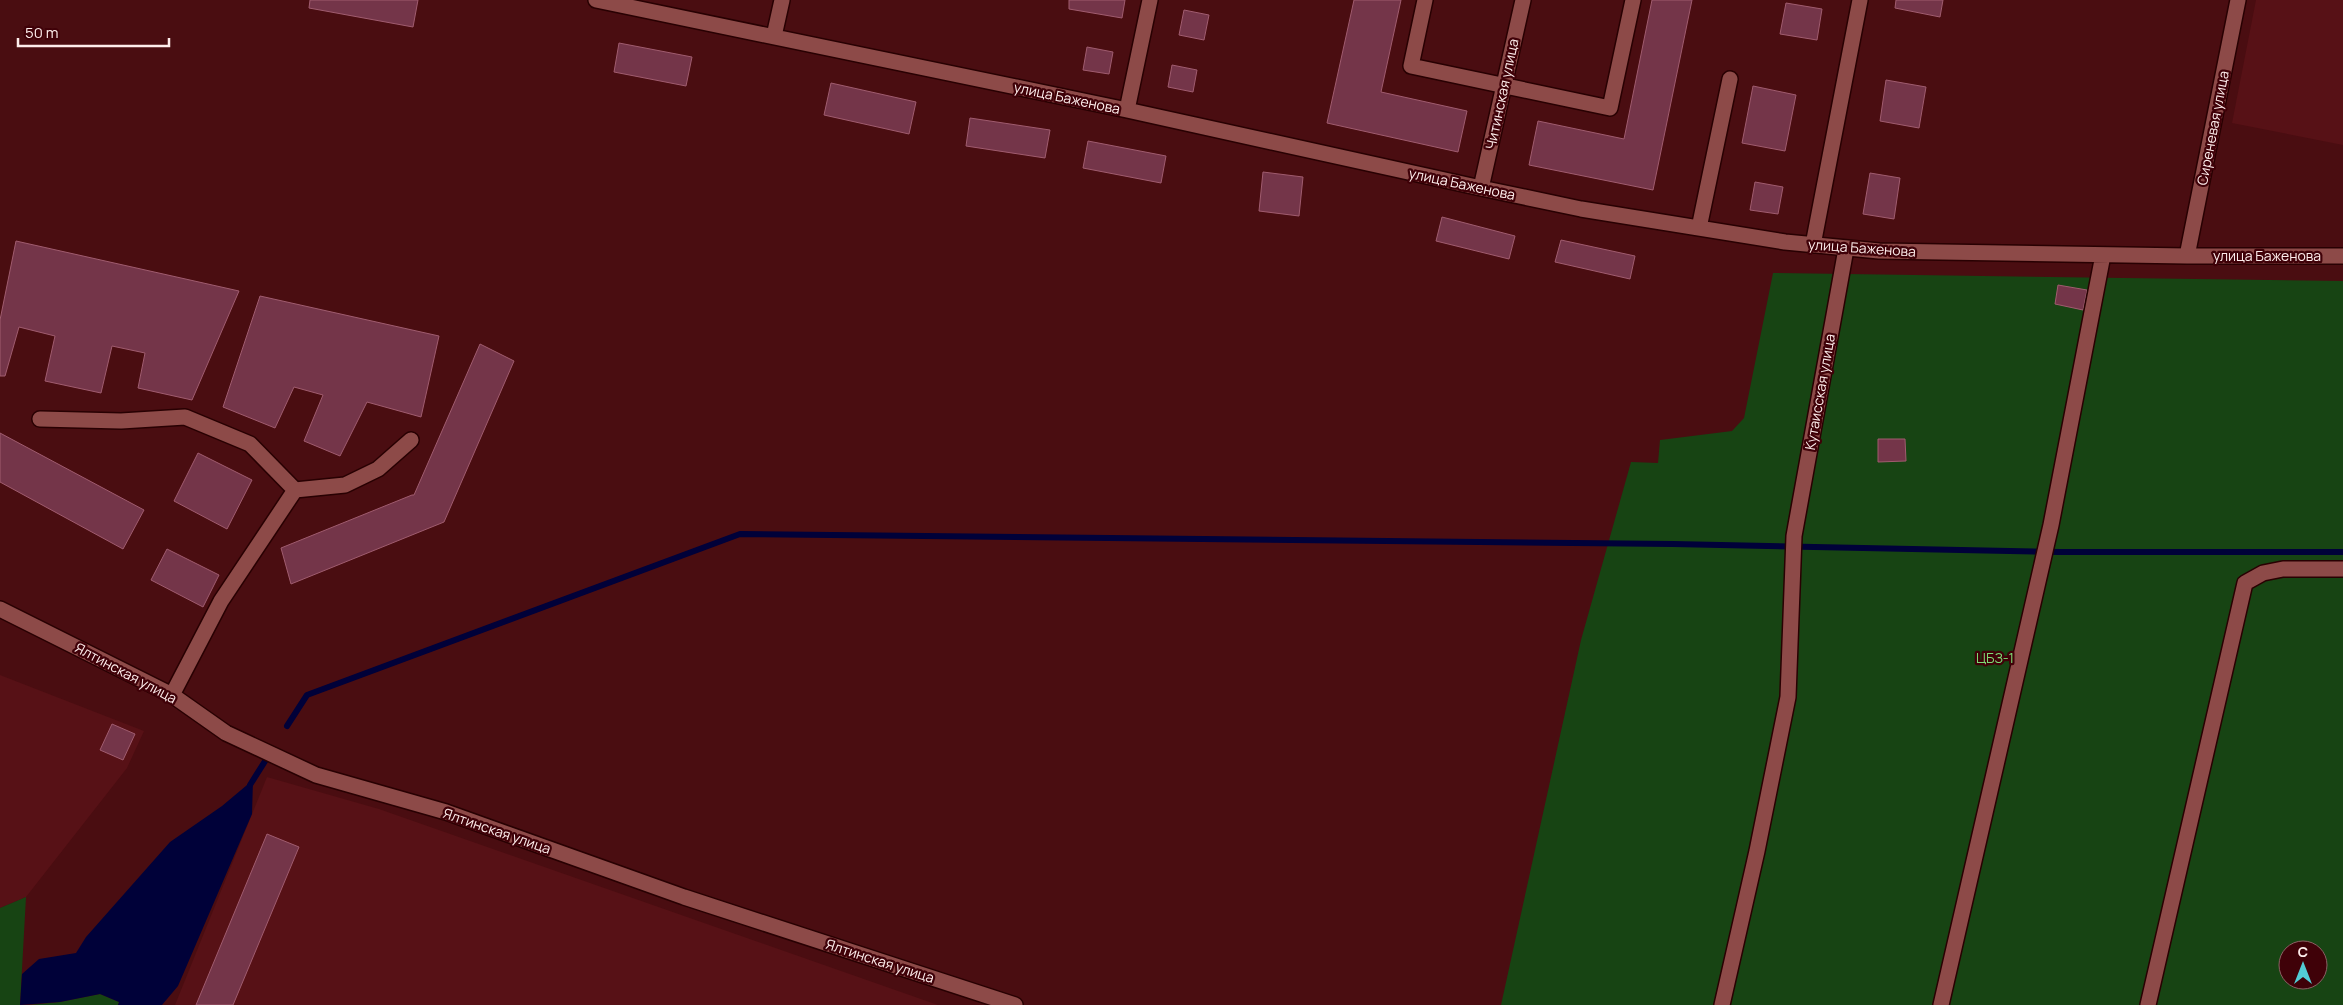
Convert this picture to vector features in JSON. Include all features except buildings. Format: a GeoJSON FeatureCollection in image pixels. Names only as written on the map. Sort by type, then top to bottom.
{"type":"FeatureCollection","features":[{"type":"Feature","properties":{"kind":"street","name":"улица Баженова"},"geometry":{"type":"LineString","coordinates":[[596,0],[1127,110],[1581,209],[1813,245],[1846,249],[2103,255],[2343,256]]}},
{"type":"Feature","properties":{"kind":"street"},"geometry":{"type":"LineString","coordinates":[[774,36],[782,0]]}},
{"type":"Feature","properties":{"kind":"street"},"geometry":{"type":"LineString","coordinates":[[1127,110],[1150,0]]}},
{"type":"Feature","properties":{"kind":"street"},"geometry":{"type":"LineString","coordinates":[[1425,0],[1411,66],[1610,108],[1633,0]]}},
{"type":"Feature","properties":{"kind":"street","name":"Читинская улица"},"geometry":{"type":"LineString","coordinates":[[1481,188],[1523,0]]}},
{"type":"Feature","properties":{"kind":"street"},"geometry":{"type":"LineString","coordinates":[[1813,245],[1860,0]]}},
{"type":"Feature","properties":{"kind":"street","name":"Сиреневая улица"},"geometry":{"type":"LineString","coordinates":[[2188,256],[2238,0]]}},
{"type":"Feature","properties":{"kind":"street"},"geometry":{"type":"LineString","coordinates":[[1699,228],[1730,79]]}},
{"type":"Feature","properties":{"kind":"street","name":"Кутаисская улица"},"geometry":{"type":"LineString","coordinates":[[1722,1005],[1757,852],[1788,697],[1794,536],[1846,249]]}},
{"type":"Feature","properties":{"kind":"street"},"geometry":{"type":"LineString","coordinates":[[1941,1005],[2051,526],[2103,255]]}},
{"type":"Feature","properties":{"kind":"street"},"geometry":{"type":"LineString","coordinates":[[40,419],[121,420],[185,417],[250,444],[295,490]]}},
{"type":"Feature","properties":{"kind":"street"},"geometry":{"type":"LineString","coordinates":[[295,490],[346,485],[378,469],[411,440]]}},
{"type":"Feature","properties":{"kind":"street"},"geometry":{"type":"LineString","coordinates":[[172,695],[221,600],[295,490]]}},
{"type":"Feature","properties":{"kind":"street"},"geometry":{"type":"LineString","coordinates":[[2148,1005],[2245,583],[2263,573],[2283,569],[2343,569]]}},
{"type":"Feature","properties":{"kind":"street","name":"Ялтинская улица"},"geometry":{"type":"LineString","coordinates":[[0,609],[172,695],[226,733],[316,775],[446,812],[684,897],[1014,1005]]}},
{"type":"Feature","properties":{"kind":"shaded area"},"geometry":{"type":"Polygon","coordinates":[[[2256,0],[2343,0],[2343,145],[2232,123],[2256,0]]]}},
{"type":"Feature","properties":{"kind":"shaded area"},"geometry":{"type":"Polygon","coordinates":[[[0,675],[144,731],[127,768],[26,897],[0,908],[0,675]]]}},
{"type":"Feature","properties":{"kind":"shaded area"},"geometry":{"type":"Polygon","coordinates":[[[267,777],[379,809],[938,1005],[175,1005],[267,777]]]}},
{"type":"Feature","properties":{"kind":"shaded area"},"geometry":{"type":"Polygon","coordinates":[[[253,780],[252,814],[178,986],[162,1005],[118,1005],[119,1002],[100,994],[60,1002],[20,1005],[22,974],[39,959],[76,953],[86,937],[170,842],[222,806],[253,780]]]}},
{"type":"Feature","properties":{"kind":"green space","name":"ЦБЗ-1"},"geometry":{"type":"Polygon","coordinates":[[[1773,273],[2343,281],[2343,1005],[1501,1005],[1581,640],[1631,462],[1658,463],[1660,440],[1732,431],[1744,418],[1773,273]]]}},
{"type":"Feature","properties":{"kind":"green space"},"geometry":{"type":"Polygon","coordinates":[[[26,897],[20,1005],[0,1005],[0,908],[26,897]]]}},
{"type":"Feature","properties":{"kind":"green space"},"geometry":{"type":"Polygon","coordinates":[[[100,994],[119,1002],[118,1005],[29,1005],[60,1002],[100,994]]]}},
{"type":"Feature","properties":{"kind":"waterway"},"geometry":{"type":"LineString","coordinates":[[287,726],[307,695],[740,534],[1673,544],[2060,552],[2343,552]]}},
{"type":"Feature","properties":{"kind":"waterway"},"geometry":{"type":"LineString","coordinates":[[250,785],[267,758]]}}]}
